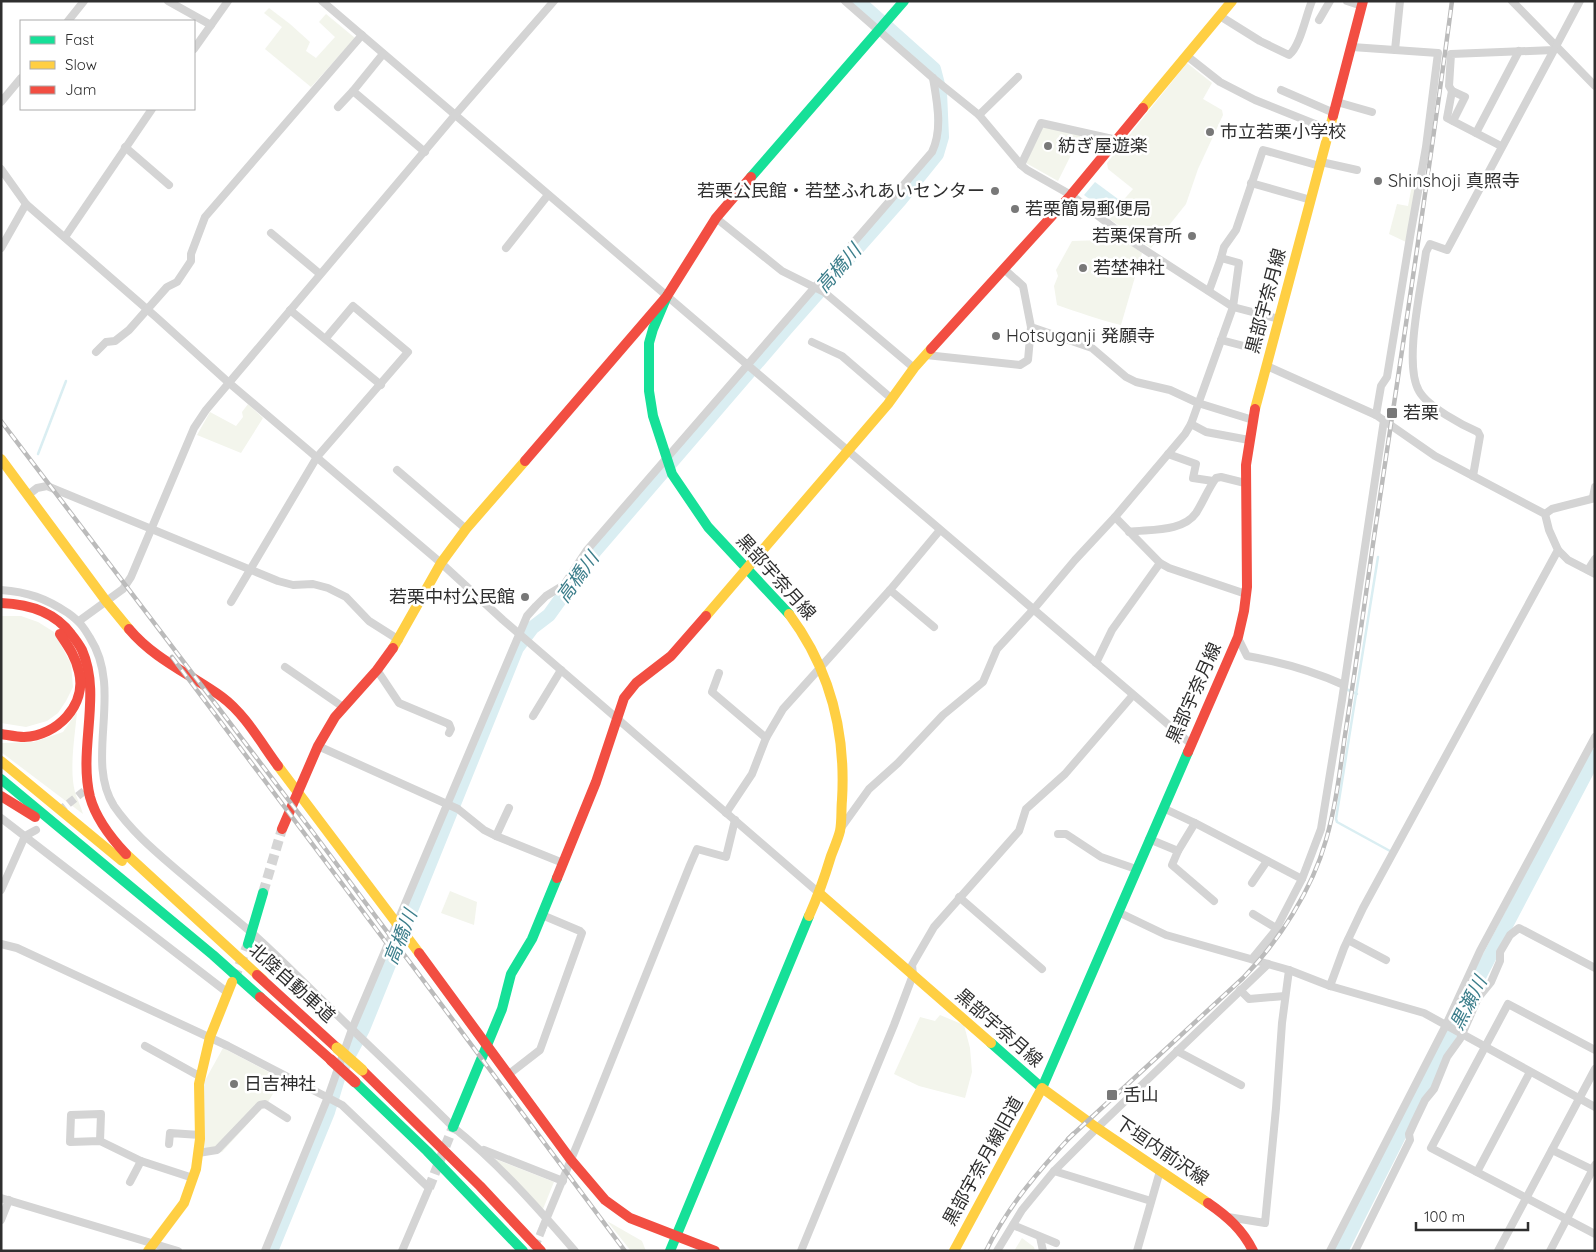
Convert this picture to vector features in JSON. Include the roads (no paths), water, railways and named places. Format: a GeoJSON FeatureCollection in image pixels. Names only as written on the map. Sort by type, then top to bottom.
{"type":"FeatureCollection","features":[{"type":"Feature","properties":{"kind":"main road"},"geometry":{"type":"LineString","coordinates":[[282,828],[318,746],[335,717],[377,670],[399,640],[441,563],[466,529],[667,296],[716,218],[904,1]]}},
{"type":"Feature","properties":{"kind":"main road"},"geometry":{"type":"LineString","coordinates":[[453,1127],[502,1009],[511,974],[532,939],[596,782],[624,698],[636,683],[672,656],[892,399],[914,368],[1071,195],[1232,1]]}},
{"type":"Feature","properties":{"kind":"main road","name":"黒部宇奈月線"},"geometry":{"type":"LineString","coordinates":[[818,893],[1042,1088],[1236,640],[1244,611],[1246,594],[1245,483],[1249,440],[1266,366],[1336,108],[1362,4]]}},
{"type":"Feature","properties":{"kind":"main road","name":"黒部宇奈月線"},"geometry":{"type":"LineString","coordinates":[[667,296],[649,343],[649,391],[653,416],[667,457],[677,482],[708,527],[784,608],[804,634],[821,667],[834,705],[841,746],[843,779],[840,830],[818,893],[670,1251]]}},
{"type":"Feature","properties":{"kind":"main road"},"geometry":{"type":"LineString","coordinates":[[3,464],[106,601],[139,641],[167,663],[223,698],[235,710],[398,923],[571,1160],[605,1200],[630,1218],[714,1251]]}},
{"type":"Feature","properties":{"kind":"main road"},"geometry":{"type":"LineString","coordinates":[[1,603],[31,606],[52,615],[69,630],[81,646],[86,658],[91,681],[85,753],[87,782],[94,808],[108,834],[131,860],[233,950],[263,980]]}},
{"type":"Feature","properties":{"kind":"main road"},"geometry":{"type":"LineString","coordinates":[[1,612],[18,612],[31,615],[53,627],[62,636],[72,652],[79,669],[81,681],[76,704],[72,712],[57,726],[42,735],[31,737],[22,738],[1,734]]}},
{"type":"Feature","properties":{"kind":"main road","name":"北陸自動車道"},"geometry":{"type":"LineString","coordinates":[[1,761],[263,980],[362,1070],[480,1186],[541,1251]]}},
{"type":"Feature","properties":{"kind":"main road","name":"北陸自動車道"},"geometry":{"type":"LineString","coordinates":[[1,779],[250,986],[427,1151],[524,1251]]}},
{"type":"Feature","properties":{"kind":"main road"},"geometry":{"type":"LineString","coordinates":[[1,796],[48,826],[166,915]]}},
{"type":"Feature","properties":{"kind":"main road"},"geometry":{"type":"LineString","coordinates":[[250,939],[263,893]]}},
{"type":"Feature","properties":{"kind":"main road"},"geometry":{"type":"LineString","coordinates":[[151,1247],[184,1203],[196,1169],[200,1135],[199,1084],[210,1037],[230,988]]}},
{"type":"Feature","properties":{"kind":"main road","name":"下垣内前沢線"},"geometry":{"type":"LineString","coordinates":[[1042,1088],[1097,1128],[1228,1217],[1248,1240],[1253,1251]]}},
{"type":"Feature","properties":{"kind":"main road","name":"黒部宇奈月線旧道"},"geometry":{"type":"LineString","coordinates":[[954,1251],[1042,1088]]}},
{"type":"Feature","properties":{"kind":"street"},"geometry":{"type":"LineString","coordinates":[[69,20],[84,1]]}},
{"type":"Feature","properties":{"kind":"street"},"geometry":{"type":"LineString","coordinates":[[168,1],[210,25]]}},
{"type":"Feature","properties":{"kind":"street"},"geometry":{"type":"LineString","coordinates":[[195,48],[228,1]]}},
{"type":"Feature","properties":{"kind":"street"},"geometry":{"type":"LineString","coordinates":[[322,1],[1191,744]]}},
{"type":"Feature","properties":{"kind":"street"},"geometry":{"type":"LineString","coordinates":[[79,621],[123,590],[131,577],[194,428],[228,382],[554,1]]}},
{"type":"Feature","properties":{"kind":"street"},"geometry":{"type":"LineString","coordinates":[[845,1],[933,78],[979,115],[1021,165],[1071,195],[1131,241],[1232,307],[1279,319]]}},
{"type":"Feature","properties":{"kind":"street"},"geometry":{"type":"LineString","coordinates":[[1220,16],[1260,41],[1289,55],[1297,44],[1312,1]]}},
{"type":"Feature","properties":{"kind":"street"},"geometry":{"type":"LineString","coordinates":[[1319,20],[1330,1]]}},
{"type":"Feature","properties":{"kind":"street"},"geometry":{"type":"LineString","coordinates":[[1347,1],[1362,4]]}},
{"type":"Feature","properties":{"kind":"street"},"geometry":{"type":"LineString","coordinates":[[1395,50],[1400,1]]}},
{"type":"Feature","properties":{"kind":"street"},"geometry":{"type":"LineString","coordinates":[[1512,1],[1555,49],[1595,86]]}},
{"type":"Feature","properties":{"kind":"street"},"geometry":{"type":"LineString","coordinates":[[1473,476],[1480,436],[1478,432],[1449,418],[1420,394],[1416,385],[1412,350],[1426,252],[1430,244],[1446,250],[1580,1]]}},
{"type":"Feature","properties":{"kind":"street"},"geometry":{"type":"LineString","coordinates":[[96,352],[106,342],[115,342],[129,330],[167,287],[177,282],[191,262],[191,254],[205,217],[362,35]]}},
{"type":"Feature","properties":{"kind":"street"},"geometry":{"type":"LineString","coordinates":[[1352,47],[1438,53],[1426,147],[1410,230],[1387,377],[1381,386],[1376,415]]}},
{"type":"Feature","properties":{"kind":"street"},"geometry":{"type":"LineString","coordinates":[[1453,121],[1465,97],[1452,91],[1449,86],[1451,54],[1555,49]]}},
{"type":"Feature","properties":{"kind":"street"},"geometry":{"type":"LineString","coordinates":[[1476,133],[1519,51]]}},
{"type":"Feature","properties":{"kind":"street"},"geometry":{"type":"LineString","coordinates":[[338,107],[383,54]]}},
{"type":"Feature","properties":{"kind":"street"},"geometry":{"type":"LineString","coordinates":[[1187,56],[1220,82],[1273,108],[1330,130]]}},
{"type":"Feature","properties":{"kind":"street"},"geometry":{"type":"LineString","coordinates":[[979,115],[1018,77]]}},
{"type":"Feature","properties":{"kind":"street"},"geometry":{"type":"LineString","coordinates":[[265,1251],[328,1097],[352,1029],[527,616],[546,596],[564,585],[586,550],[932,152],[937,141],[938,128],[933,78]]}},
{"type":"Feature","properties":{"kind":"street"},"geometry":{"type":"LineString","coordinates":[[1,102],[20,79]]}},
{"type":"Feature","properties":{"kind":"street"},"geometry":{"type":"LineString","coordinates":[[1282,90],[1336,108],[1372,112]]}},
{"type":"Feature","properties":{"kind":"street"},"geometry":{"type":"LineString","coordinates":[[352,91],[425,152]]}},
{"type":"Feature","properties":{"kind":"street"},"geometry":{"type":"LineString","coordinates":[[1452,91],[1448,118],[1501,146]]}},
{"type":"Feature","properties":{"kind":"street"},"geometry":{"type":"LineString","coordinates":[[65,236],[151,110]]}},
{"type":"Feature","properties":{"kind":"street"},"geometry":{"type":"LineString","coordinates":[[1021,165],[1041,123],[1117,140]]}},
{"type":"Feature","properties":{"kind":"street"},"geometry":{"type":"LineString","coordinates":[[125,147],[168,185]]}},
{"type":"Feature","properties":{"kind":"street"},"geometry":{"type":"LineString","coordinates":[[1209,291],[1224,247],[1236,230],[1263,150],[1320,164],[1357,170]]}},
{"type":"Feature","properties":{"kind":"street"},"geometry":{"type":"LineString","coordinates":[[1,169],[26,204],[65,236],[228,382],[441,563],[818,893]]}},
{"type":"Feature","properties":{"kind":"street"},"geometry":{"type":"LineString","coordinates":[[1251,184],[1311,200]]}},
{"type":"Feature","properties":{"kind":"street"},"geometry":{"type":"LineString","coordinates":[[506,248],[548,195]]}},
{"type":"Feature","properties":{"kind":"street"},"geometry":{"type":"LineString","coordinates":[[1,248],[26,204]]}},
{"type":"Feature","properties":{"kind":"street"},"geometry":{"type":"LineString","coordinates":[[716,218],[782,271],[824,292],[914,368]]}},
{"type":"Feature","properties":{"kind":"street"},"geometry":{"type":"LineString","coordinates":[[271,233],[320,274]]}},
{"type":"Feature","properties":{"kind":"street"},"geometry":{"type":"LineString","coordinates":[[840,830],[869,789],[898,763],[942,715],[983,682],[997,649],[1034,610],[1075,560],[1115,517],[1191,424],[1232,307],[1239,263],[1221,258]]}},
{"type":"Feature","properties":{"kind":"street"},"geometry":{"type":"LineString","coordinates":[[926,355],[1020,365],[1028,360],[1030,327],[1023,286],[1004,269]]}},
{"type":"Feature","properties":{"kind":"street"},"geometry":{"type":"LineString","coordinates":[[231,602],[318,457],[408,352],[353,306],[326,338]]}},
{"type":"Feature","properties":{"kind":"street"},"geometry":{"type":"LineString","coordinates":[[290,310],[381,384]]}},
{"type":"Feature","properties":{"kind":"street"},"geometry":{"type":"LineString","coordinates":[[1030,327],[1092,348],[1126,377],[1136,382],[1170,390],[1198,403],[1253,420]]}},
{"type":"Feature","properties":{"kind":"street"},"geometry":{"type":"LineString","coordinates":[[1221,340],[1244,346]]}},
{"type":"Feature","properties":{"kind":"street"},"geometry":{"type":"LineString","coordinates":[[812,342],[842,356],[892,399]]}},
{"type":"Feature","properties":{"kind":"street"},"geometry":{"type":"LineString","coordinates":[[1266,366],[1376,415],[1435,456],[1545,514],[1549,530],[1558,550],[1568,560],[1591,572],[1595,559]]}},
{"type":"Feature","properties":{"kind":"street"},"geometry":{"type":"LineString","coordinates":[[1252,959],[1276,928],[1302,879],[1321,829],[1384,420]]}},
{"type":"Feature","properties":{"kind":"street"},"geometry":{"type":"LineString","coordinates":[[1191,424],[1206,432],[1249,440]]}},
{"type":"Feature","properties":{"kind":"street"},"geometry":{"type":"LineString","coordinates":[[1168,454],[1196,464],[1194,478],[1213,482]]}},
{"type":"Feature","properties":{"kind":"street"},"geometry":{"type":"LineString","coordinates":[[397,470],[466,529]]}},
{"type":"Feature","properties":{"kind":"street"},"geometry":{"type":"LineString","coordinates":[[1129,532],[1174,527],[1189,520],[1196,512],[1216,478],[1221,477],[1245,483]]}},
{"type":"Feature","properties":{"kind":"street"},"geometry":{"type":"LineString","coordinates":[[28,495],[37,488],[47,486],[278,581],[293,585],[313,584],[328,588],[346,597],[369,621],[399,640]]}},
{"type":"Feature","properties":{"kind":"street"},"geometry":{"type":"LineString","coordinates":[[1545,514],[1552,509],[1594,497],[1595,487]]}},
{"type":"Feature","properties":{"kind":"street"},"geometry":{"type":"LineString","coordinates":[[1115,517],[1160,563],[1169,568],[1246,594]]}},
{"type":"Feature","properties":{"kind":"street"},"geometry":{"type":"LineString","coordinates":[[726,813],[752,774],[766,738],[783,709],[890,590],[940,530]]}},
{"type":"Feature","properties":{"kind":"street"},"geometry":{"type":"LineString","coordinates":[[1330,986],[1363,908],[1558,550]]}},
{"type":"Feature","properties":{"kind":"street"},"geometry":{"type":"LineString","coordinates":[[1096,663],[1112,630],[1160,563]]}},
{"type":"Feature","properties":{"kind":"street"},"geometry":{"type":"LineString","coordinates":[[1,590],[21,592],[43,598],[79,621],[96,648],[104,670],[106,708],[103,776],[107,794],[125,821],[154,851],[250,939],[352,1029],[453,1127],[480,1148],[548,1219],[575,1251]]}},
{"type":"Feature","properties":{"kind":"street"},"geometry":{"type":"LineString","coordinates":[[890,590],[934,627]]}},
{"type":"Feature","properties":{"kind":"street"},"geometry":{"type":"LineString","coordinates":[[1236,640],[1240,642],[1247,656],[1303,669],[1344,685]]}},
{"type":"Feature","properties":{"kind":"street"},"geometry":{"type":"LineString","coordinates":[[285,667],[343,707]]}},
{"type":"Feature","properties":{"kind":"street"},"geometry":{"type":"LineString","coordinates":[[377,670],[399,703],[450,724],[451,730],[449,732]]}},
{"type":"Feature","properties":{"kind":"street"},"geometry":{"type":"LineString","coordinates":[[533,716],[561,670]]}},
{"type":"Feature","properties":{"kind":"street"},"geometry":{"type":"LineString","coordinates":[[719,673],[712,692],[766,738]]}},
{"type":"Feature","properties":{"kind":"street"},"geometry":{"type":"LineString","coordinates":[[801,1251],[894,1025],[913,976],[912,965],[934,927],[1019,831],[1026,809],[1065,774],[1133,695]]}},
{"type":"Feature","properties":{"kind":"street"},"geometry":{"type":"LineString","coordinates":[[1330,1251],[1446,1025],[1480,951],[1595,737]]}},
{"type":"Feature","properties":{"kind":"street"},"geometry":{"type":"LineString","coordinates":[[318,746],[458,809],[484,830],[496,836],[563,863]]}},
{"type":"Feature","properties":{"kind":"street"},"geometry":{"type":"LineString","coordinates":[[94,784],[103,776]]}},
{"type":"Feature","properties":{"kind":"street"},"geometry":{"type":"LineString","coordinates":[[496,836],[509,808]]}},
{"type":"Feature","properties":{"kind":"street"},"geometry":{"type":"LineString","coordinates":[[1163,808],[1302,879]]}},
{"type":"Feature","properties":{"kind":"street"},"geometry":{"type":"LineString","coordinates":[[1,818],[230,988]]}},
{"type":"Feature","properties":{"kind":"street"},"geometry":{"type":"LineString","coordinates":[[543,1227],[548,1219],[697,849],[726,857],[735,820]]}},
{"type":"Feature","properties":{"kind":"street"},"geometry":{"type":"LineString","coordinates":[[1195,823],[1172,865],[1214,901]]}},
{"type":"Feature","properties":{"kind":"street"},"geometry":{"type":"LineString","coordinates":[[1,890],[25,836],[36,830]]}},
{"type":"Feature","properties":{"kind":"street"},"geometry":{"type":"LineString","coordinates":[[1058,834],[1066,834],[1101,857],[1136,869]]}},
{"type":"Feature","properties":{"kind":"street"},"geometry":{"type":"LineString","coordinates":[[1149,838],[1178,851]]}},
{"type":"Feature","properties":{"kind":"street"},"geometry":{"type":"LineString","coordinates":[[1252,883],[1267,861]]}},
{"type":"Feature","properties":{"kind":"street"},"geometry":{"type":"LineString","coordinates":[[959,897],[1042,969]]}},
{"type":"Feature","properties":{"kind":"street"},"geometry":{"type":"LineString","coordinates":[[1118,912],[1166,934],[1288,970],[1330,986],[1424,1013],[1595,1107]]}},
{"type":"Feature","properties":{"kind":"street"},"geometry":{"type":"LineString","coordinates":[[1253,914],[1276,928]]}},
{"type":"Feature","properties":{"kind":"street"},"geometry":{"type":"LineString","coordinates":[[509,1074],[540,1050],[582,933],[542,915]]}},
{"type":"Feature","properties":{"kind":"street"},"geometry":{"type":"LineString","coordinates":[[1355,1251],[1410,1140],[1409,1134],[1434,1089],[1447,1057],[1461,1034],[1478,998],[1491,982],[1500,961],[1500,952],[1510,935],[1519,928],[1595,968]]}},
{"type":"Feature","properties":{"kind":"street"},"geometry":{"type":"LineString","coordinates":[[1348,940],[1386,960]]}},
{"type":"Feature","properties":{"kind":"street"},"geometry":{"type":"LineString","coordinates":[[1,944],[16,948],[210,1037],[342,1105],[429,1188],[402,1251]]}},
{"type":"Feature","properties":{"kind":"street"},"geometry":{"type":"LineString","coordinates":[[997,1251],[1022,1210],[1054,1171],[1268,964]]}},
{"type":"Feature","properties":{"kind":"street"},"geometry":{"type":"LineString","coordinates":[[1228,1217],[1265,1223],[1288,970]]}},
{"type":"Feature","properties":{"kind":"street"},"geometry":{"type":"LineString","coordinates":[[1240,990],[1249,999],[1285,996]]}},
{"type":"Feature","properties":{"kind":"street"},"geometry":{"type":"LineString","coordinates":[[1595,1050],[1508,1004],[1431,1148],[1595,1234]]}},
{"type":"Feature","properties":{"kind":"street"},"geometry":{"type":"LineString","coordinates":[[145,1046],[201,1077]]}},
{"type":"Feature","properties":{"kind":"street"},"geometry":{"type":"LineString","coordinates":[[1177,1051],[1241,1085]]}},
{"type":"Feature","properties":{"kind":"street"},"geometry":{"type":"LineString","coordinates":[[1498,1251],[1595,1069]]}},
{"type":"Feature","properties":{"kind":"street"},"geometry":{"type":"LineString","coordinates":[[1477,1172],[1530,1072]]}},
{"type":"Feature","properties":{"kind":"street"},"geometry":{"type":"LineString","coordinates":[[198,1153],[217,1150],[260,1104],[265,1104],[287,1118]]}},
{"type":"Feature","properties":{"kind":"street"},"geometry":{"type":"LineString","coordinates":[[100,1142],[101,1114],[71,1115],[70,1142],[100,1142],[141,1160],[193,1178]]}},
{"type":"Feature","properties":{"kind":"street"},"geometry":{"type":"LineString","coordinates":[[169,1144],[170,1133],[200,1135]]}},
{"type":"Feature","properties":{"kind":"street"},"geometry":{"type":"LineString","coordinates":[[480,1148],[563,1181]]}},
{"type":"Feature","properties":{"kind":"street"},"geometry":{"type":"LineString","coordinates":[[1550,1251],[1594,1169],[1552,1150]]}},
{"type":"Feature","properties":{"kind":"street"},"geometry":{"type":"LineString","coordinates":[[130,1182],[141,1160]]}},
{"type":"Feature","properties":{"kind":"street"},"geometry":{"type":"LineString","coordinates":[[1054,1171],[1150,1201]]}},
{"type":"Feature","properties":{"kind":"street"},"geometry":{"type":"LineString","coordinates":[[1137,1251],[1160,1171]]}},
{"type":"Feature","properties":{"kind":"street"},"geometry":{"type":"LineString","coordinates":[[1,1220],[5,1199],[151,1247],[178,1251]]}},
{"type":"Feature","properties":{"kind":"street"},"geometry":{"type":"LineString","coordinates":[[1013,1225],[1056,1243]]}},
{"type":"Feature","properties":{"kind":"street"},"geometry":{"type":"LineString","coordinates":[[1040,1237],[1043,1251]]}},
{"type":"Feature","properties":{"kind":"waterway","name":"高橋川"},"geometry":{"type":"LineString","coordinates":[[271,1251],[328,1112],[340,1072],[363,1029],[517,648],[532,628],[549,615],[595,551],[900,200],[937,154],[942,137],[940,92],[934,69],[858,1]]}},
{"type":"Feature","properties":{"kind":"waterway"},"geometry":{"type":"LineString","coordinates":[[38,454],[66,381]]}},
{"type":"Feature","properties":{"kind":"waterway"},"geometry":{"type":"LineString","coordinates":[[1378,557],[1336,819],[1337,822],[1390,851]]}},
{"type":"Feature","properties":{"kind":"waterway"},"geometry":{"type":"LineString","coordinates":[[1346,689],[1357,694]]}},
{"type":"Feature","properties":{"kind":"waterway","name":"黒瀬川"},"geometry":{"type":"LineString","coordinates":[[1341,1251],[1481,973],[1595,756]]}},
{"type":"Feature","properties":{"kind":"tunnel"},"geometry":{"type":"LineString","coordinates":[[59,811],[89,787]]}},
{"type":"Feature","properties":{"kind":"tunnel"},"geometry":{"type":"LineString","coordinates":[[263,893],[282,829]]}},
{"type":"Feature","properties":{"kind":"tunnel"},"geometry":{"type":"LineString","coordinates":[[234,979],[248,944]]}},
{"type":"Feature","properties":{"kind":"tunnel"},"geometry":{"type":"LineString","coordinates":[[429,1188],[453,1127]]}},
{"type":"Feature","properties":{"kind":"tunnel"},"geometry":{"type":"LineString","coordinates":[[535,1247],[543,1227]]}},
{"type":"Feature","properties":{"kind":"railway"},"geometry":{"type":"LineString","coordinates":[[1068,1139],[1243,978],[1269,948],[1293,914],[1320,859],[1335,801],[1424,205],[1452,1]]}},
{"type":"Feature","properties":{"kind":"railway"},"geometry":{"type":"LineString","coordinates":[[1,421],[312,831],[625,1251]]}},
{"type":"Feature","properties":{"kind":"railway"},"geometry":{"type":"LineString","coordinates":[[172,657],[388,945]]}},
{"type":"Feature","properties":{"kind":"railway"},"geometry":{"type":"LineString","coordinates":[[986,1251],[1004,1219],[1025,1189],[1073,1134]]}},
{"type":"Feature","properties":{"kind":"place","name":"市立若栗小学校"},"geometry":{"type":"Point","coordinates":[1210,132]}},
{"type":"Feature","properties":{"kind":"place","name":"紡ぎ屋遊楽"},"geometry":{"type":"Point","coordinates":[1048,146]}},
{"type":"Feature","properties":{"kind":"place","name":"Shinshoji 真照寺"},"geometry":{"type":"Point","coordinates":[1378,181]}},
{"type":"Feature","properties":{"kind":"place","name":"若栗公民館・若埜ふれあいセンター"},"geometry":{"type":"Point","coordinates":[995,191]}},
{"type":"Feature","properties":{"kind":"place","name":"若栗簡易郵便局"},"geometry":{"type":"Point","coordinates":[1015,209]}},
{"type":"Feature","properties":{"kind":"place","name":"若栗保育所"},"geometry":{"type":"Point","coordinates":[1192,236]}},
{"type":"Feature","properties":{"kind":"place","name":"若埜神社"},"geometry":{"type":"Point","coordinates":[1083,268]}},
{"type":"Feature","properties":{"kind":"place","name":"Hotsuganji 発願寺"},"geometry":{"type":"Point","coordinates":[996,336]}},
{"type":"Feature","properties":{"kind":"place","name":"若栗"},"geometry":{"type":"Point","coordinates":[1392,413]}},
{"type":"Feature","properties":{"kind":"place","name":"若栗中村公民館"},"geometry":{"type":"Point","coordinates":[525,597]}},
{"type":"Feature","properties":{"kind":"place","name":"日吉神社"},"geometry":{"type":"Point","coordinates":[234,1084]}},
{"type":"Feature","properties":{"kind":"place","name":"舌山"},"geometry":{"type":"Point","coordinates":[1112,1095]}}]}
